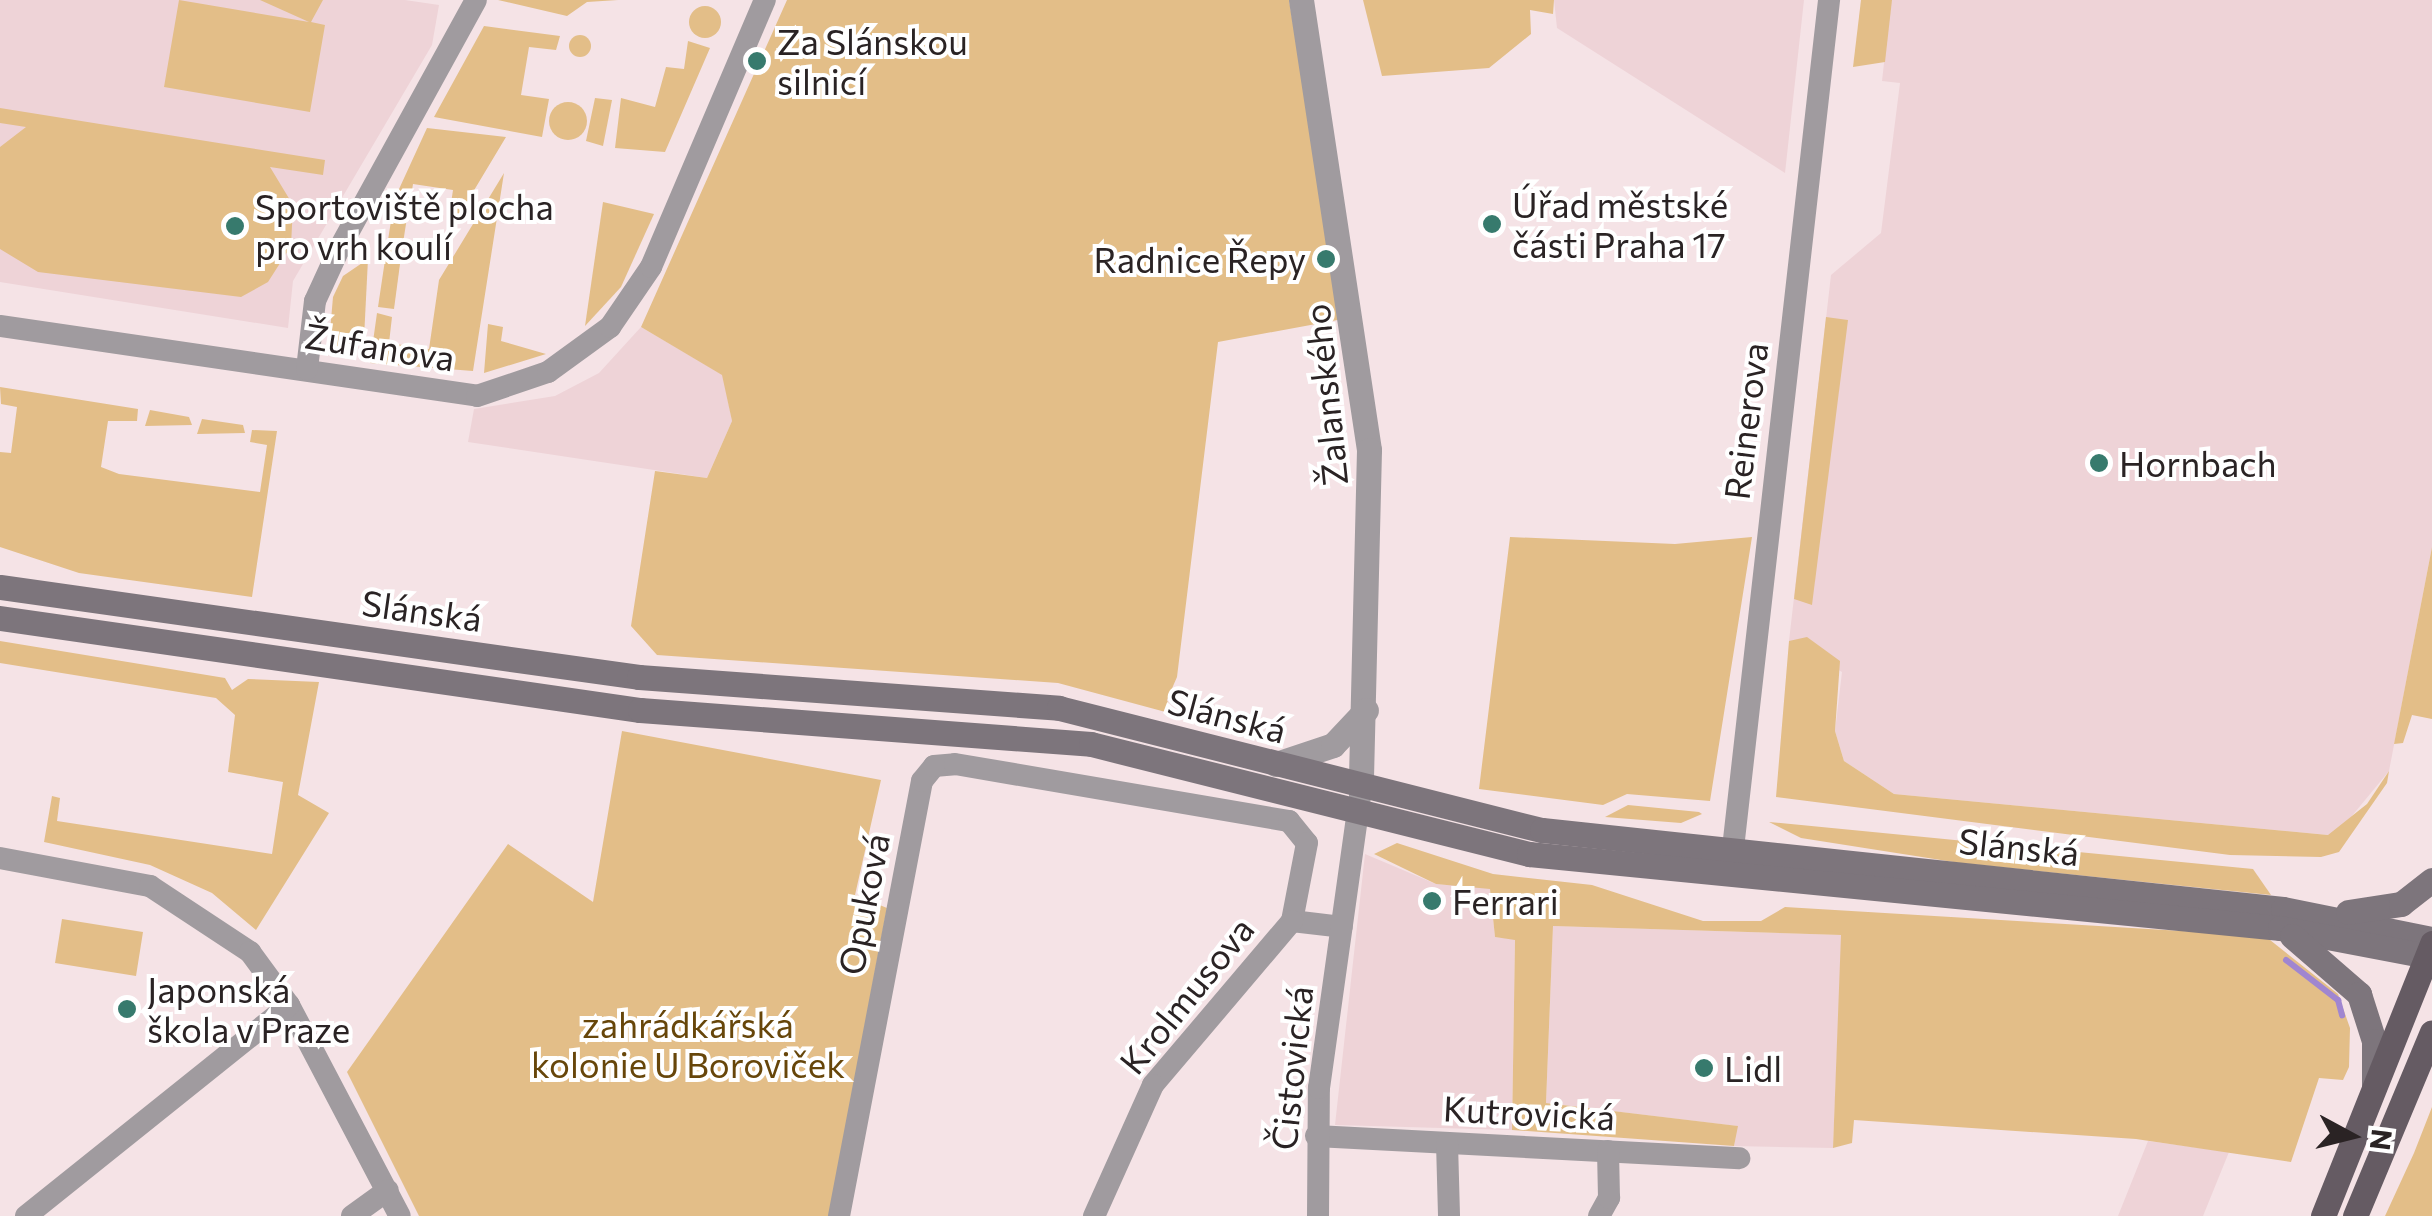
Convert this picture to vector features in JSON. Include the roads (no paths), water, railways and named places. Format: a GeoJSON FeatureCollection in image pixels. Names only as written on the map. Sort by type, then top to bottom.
{"type":"FeatureCollection","features":[{"type":"Feature","properties":{"kind":"main road","name":"Slánská"},"geometry":{"type":"LineString","coordinates":[[0,586],[638,677],[1059,708],[1276,764],[1502,850],[1732,879],[2281,919]]}},
{"type":"Feature","properties":{"kind":"main road","name":"Slánská"},"geometry":{"type":"LineString","coordinates":[[0,618],[640,710],[1090,744],[1360,799],[1542,830],[2281,919],[2431,949]]}},
{"type":"Feature","properties":{"kind":"main road"},"geometry":{"type":"LineString","coordinates":[[2281,919],[2382,910],[2432,880]]}},
{"type":"Feature","properties":{"kind":"main road"},"geometry":{"type":"LineString","coordinates":[[2281,919],[2335,964],[2359,994],[2374,1041],[2373,1092]]}},
{"type":"Feature","properties":{"kind":"main road"},"geometry":{"type":"LineString","coordinates":[[2324,1216],[2431,949]]}},
{"type":"Feature","properties":{"kind":"main road"},"geometry":{"type":"LineString","coordinates":[[2355,1216],[2432,1032]]}},
{"type":"Feature","properties":{"kind":"street"},"geometry":{"type":"LineString","coordinates":[[307,370],[316,301],[338,251],[476,0]]}},
{"type":"Feature","properties":{"kind":"street","name":"Žufanova"},"geometry":{"type":"LineString","coordinates":[[0,326],[477,396],[548,372],[610,326],[651,267],[766,0]]}},
{"type":"Feature","properties":{"kind":"street","name":"Žalanského"},"geometry":{"type":"LineString","coordinates":[[1300,0],[1362,366],[1372,541],[1360,799]]}},
{"type":"Feature","properties":{"kind":"street","name":"Reinerova"},"geometry":{"type":"LineString","coordinates":[[1732,879],[1730,850],[1829,0]]}},
{"type":"Feature","properties":{"kind":"street"},"geometry":{"type":"LineString","coordinates":[[1276,764],[1333,745],[1366,710]]}},
{"type":"Feature","properties":{"kind":"street","name":"Opuková"},"geometry":{"type":"LineString","coordinates":[[840,1216],[922,781],[934,766],[955,764],[1289,821]]}},
{"type":"Feature","properties":{"kind":"street","name":"Čistovická"},"geometry":{"type":"LineString","coordinates":[[1318,1216],[1316,1136],[1360,799]]}},
{"type":"Feature","properties":{"kind":"street","name":"Krolmusova"},"geometry":{"type":"LineString","coordinates":[[1094,1216],[1153,1084],[1292,920],[1307,843],[1289,821]]}},
{"type":"Feature","properties":{"kind":"street"},"geometry":{"type":"LineString","coordinates":[[0,858],[106,870],[186,902],[250,952],[290,1005],[400,1216]]}},
{"type":"Feature","properties":{"kind":"street"},"geometry":{"type":"LineString","coordinates":[[1292,920],[1342,927]]}},
{"type":"Feature","properties":{"kind":"street"},"geometry":{"type":"LineString","coordinates":[[26,1216],[290,1005]]}},
{"type":"Feature","properties":{"kind":"street","name":"Kutrovická"},"geometry":{"type":"LineString","coordinates":[[1316,1136],[1739,1158]]}},
{"type":"Feature","properties":{"kind":"street"},"geometry":{"type":"LineString","coordinates":[[1447,1143],[1449,1216]]}},
{"type":"Feature","properties":{"kind":"street"},"geometry":{"type":"LineString","coordinates":[[1599,1216],[1608,1198],[1608,1151]]}},
{"type":"Feature","properties":{"kind":"street"},"geometry":{"type":"LineString","coordinates":[[352,1216],[388,1190]]}},
{"type":"Feature","properties":{"kind":"waterway"},"geometry":{"type":"LineString","coordinates":[[2286,960],[2338,1000],[2342,1015]]}},
{"type":"Feature","properties":{"kind":"place","name":"Za Slánskou silnicí"},"geometry":{"type":"Point","coordinates":[757,61]}},
{"type":"Feature","properties":{"kind":"place","name":"Úřad městské části Praha 17"},"geometry":{"type":"Point","coordinates":[1492,224]}},
{"type":"Feature","properties":{"kind":"place","name":"Sportoviště plocha pro vrh koulí"},"geometry":{"type":"Point","coordinates":[235,226]}},
{"type":"Feature","properties":{"kind":"place","name":"Radnice Řepy"},"geometry":{"type":"Point","coordinates":[1326,259]}},
{"type":"Feature","properties":{"kind":"place","name":"Hornbach"},"geometry":{"type":"Point","coordinates":[2099,463]}},
{"type":"Feature","properties":{"kind":"place","name":"Ferrari"},"geometry":{"type":"Point","coordinates":[1432,901]}},
{"type":"Feature","properties":{"kind":"place","name":"Japonská škola v Praze"},"geometry":{"type":"Point","coordinates":[127,1009]}},
{"type":"Feature","properties":{"kind":"place","name":"Lidl"},"geometry":{"type":"Point","coordinates":[1704,1068]}},
{"type":"Feature","properties":{"kind":"park label","name":"zahrádkářská kolonie U Boroviček"},"geometry":{"type":"Point","coordinates":[688,1044]}}]}
